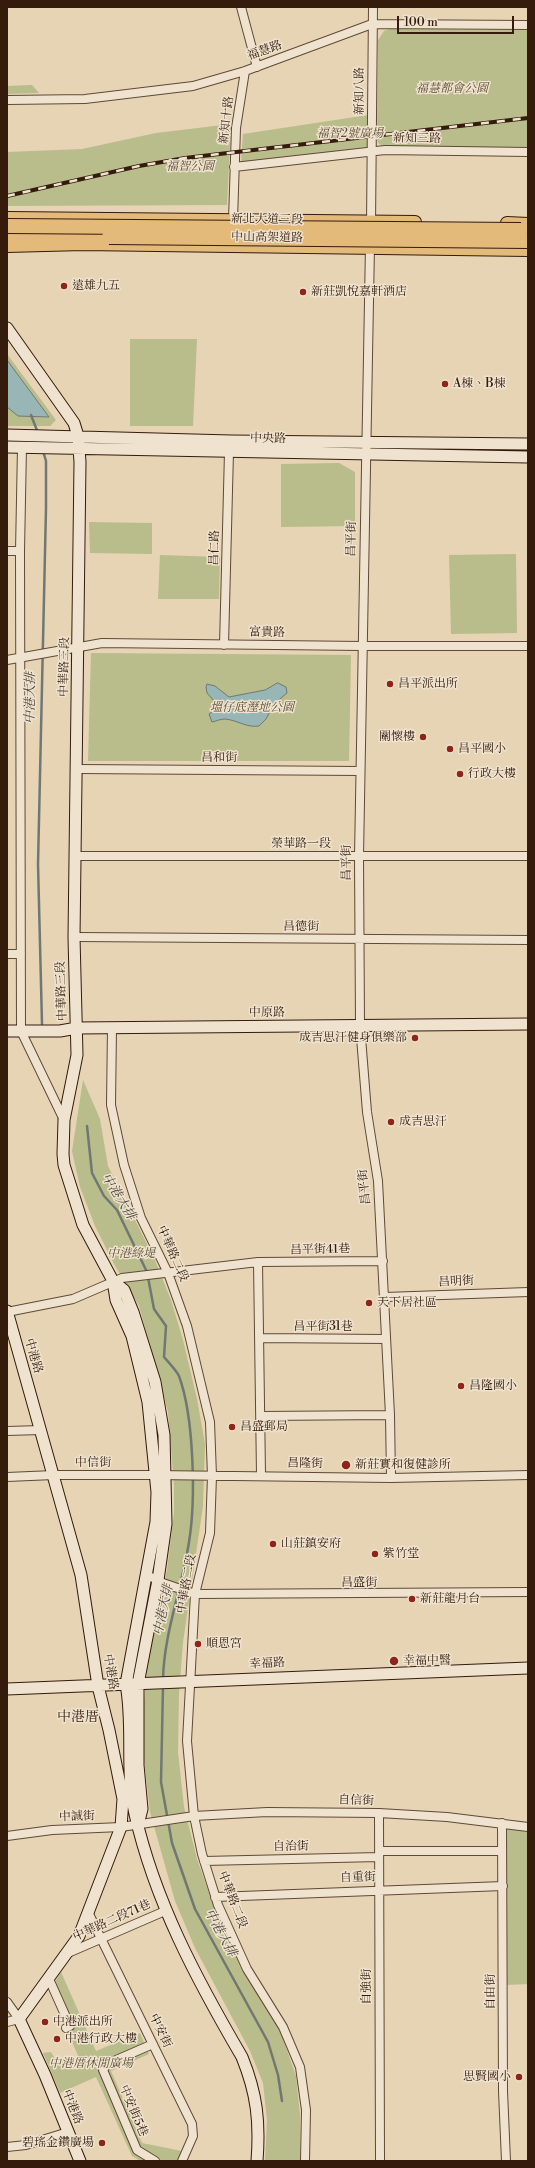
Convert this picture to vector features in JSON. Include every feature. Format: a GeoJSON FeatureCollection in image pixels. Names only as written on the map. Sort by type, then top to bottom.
{"type":"FeatureCollection","features":[{"type":"Feature","properties":{"kind":"highway","name":"中山高架道路"},"geometry":{"type":"LineString","coordinates":[[7,226],[528,230]]}},
{"type":"Feature","properties":{"kind":"highway","name":"中山高架道路"},"geometry":{"type":"LineString","coordinates":[[7,237],[528,241]]}},
{"type":"Feature","properties":{"kind":"main road","name":"新北大道三段"},"geometry":{"type":"LineString","coordinates":[[7,218],[233,220],[528,236]]}},
{"type":"Feature","properties":{"kind":"main road","name":"新北大道三段"},"geometry":{"type":"LineString","coordinates":[[7,232],[371,228],[528,224]]}},
{"type":"Feature","properties":{"kind":"main road"},"geometry":{"type":"LineString","coordinates":[[7,246],[82,244],[528,250]]}},
{"type":"Feature","properties":{"kind":"street"},"geometry":{"type":"LineString","coordinates":[[242,7],[257,67]]}},
{"type":"Feature","properties":{"kind":"street","name":"新知八路"},"geometry":{"type":"LineString","coordinates":[[370,247],[372,152],[372,7]]}},
{"type":"Feature","properties":{"kind":"street","name":"福慧路"},"geometry":{"type":"LineString","coordinates":[[7,100],[85,99],[193,86],[257,67],[372,24],[528,25]]}},
{"type":"Feature","properties":{"kind":"street","name":"新知十路"},"geometry":{"type":"LineString","coordinates":[[233,220],[236,128],[245,71]]}},
{"type":"Feature","properties":{"kind":"street","name":"新知三路"},"geometry":{"type":"LineString","coordinates":[[234,167],[372,152],[528,152]]}},
{"type":"Feature","properties":{"kind":"street","name":"昌平街"},"geometry":{"type":"LineString","coordinates":[[370,247],[360,771],[360,1025],[367,1112],[378,1181],[390,1415],[391,1478]]}},
{"type":"Feature","properties":{"kind":"street","name":"中華路三段"},"geometry":{"type":"LineString","coordinates":[[7,328],[74,423],[78,436],[78,647],[74,937],[76,1028]]}},
{"type":"Feature","properties":{"kind":"street","name":"中央路"},"geometry":{"type":"LineString","coordinates":[[12,435],[230,441],[366,447],[528,457]]}},
{"type":"Feature","properties":{"kind":"street","name":"中央路"},"geometry":{"type":"LineString","coordinates":[[7,447],[230,452],[366,447],[528,444]]}},
{"type":"Feature","properties":{"kind":"street"},"geometry":{"type":"LineString","coordinates":[[23,447],[20,551],[20,657],[21,954],[24,1031],[64,1120]]}},
{"type":"Feature","properties":{"kind":"street","name":"昌仁路"},"geometry":{"type":"LineString","coordinates":[[224,645],[230,452]]}},
{"type":"Feature","properties":{"kind":"street"},"geometry":{"type":"LineString","coordinates":[[7,551],[20,551]]}},
{"type":"Feature","properties":{"kind":"street","name":"富貴路"},"geometry":{"type":"LineString","coordinates":[[7,660],[102,644],[528,646]]}},
{"type":"Feature","properties":{"kind":"street","name":"昌和街"},"geometry":{"type":"LineString","coordinates":[[76,769],[360,771]]}},
{"type":"Feature","properties":{"kind":"street","name":"榮華路一段"},"geometry":{"type":"LineString","coordinates":[[75,856],[528,856]]}},
{"type":"Feature","properties":{"kind":"street","name":"昌德街"},"geometry":{"type":"LineString","coordinates":[[74,937],[528,940]]}},
{"type":"Feature","properties":{"kind":"street"},"geometry":{"type":"LineString","coordinates":[[7,954],[21,954]]}},
{"type":"Feature","properties":{"kind":"street","name":"中原路"},"geometry":{"type":"LineString","coordinates":[[7,1031],[60,1031],[76,1028],[112,1027],[528,1024]]}},
{"type":"Feature","properties":{"kind":"street","name":"中華路二段"},"geometry":{"type":"LineString","coordinates":[[112,1027],[111,1105],[124,1165],[141,1218],[168,1273],[187,1326],[210,1422],[212,1476],[210,1533],[193,1593],[186,1681],[187,1741],[194,1816],[204,1861],[215,1896],[248,1968],[283,2027],[300,2067],[306,2110],[305,2161]]}},
{"type":"Feature","properties":{"kind":"street"},"geometry":{"type":"LineString","coordinates":[[76,1028],[77,1055],[64,1120],[64,1165],[78,1214],[118,1280],[116,1300],[132,1336],[142,1375],[161,1475],[166,1524],[160,1581],[138,1684],[137,1758],[143,1825],[165,1911],[190,1964],[242,2057],[248,2072],[258,2109],[259,2132],[257,2161]]}},
{"type":"Feature","properties":{"kind":"street","name":"昌平街41巷"},"geometry":{"type":"LineString","coordinates":[[7,1311],[73,1299],[118,1280],[159,1274],[258,1262],[383,1261]]}},
{"type":"Feature","properties":{"kind":"street"},"geometry":{"type":"LineString","coordinates":[[258,1262],[261,1475]]}},
{"type":"Feature","properties":{"kind":"street","name":"昌明街"},"geometry":{"type":"LineString","coordinates":[[384,1297],[528,1292]]}},
{"type":"Feature","properties":{"kind":"street","name":"中港路"},"geometry":{"type":"LineString","coordinates":[[7,1311],[81,1575],[98,1686],[109,1730],[122,1799],[121,1828],[80,1936],[19,2019]]}},
{"type":"Feature","properties":{"kind":"street","name":"昌平街31巷"},"geometry":{"type":"LineString","coordinates":[[260,1338],[386,1339]]}},
{"type":"Feature","properties":{"kind":"street"},"geometry":{"type":"LineString","coordinates":[[261,1416],[390,1415]]}},
{"type":"Feature","properties":{"kind":"street"},"geometry":{"type":"LineString","coordinates":[[7,1431],[41,1430]]}},
{"type":"Feature","properties":{"kind":"street","name":"中信街"},"geometry":{"type":"LineString","coordinates":[[7,1477],[54,1475],[202,1476]]}},
{"type":"Feature","properties":{"kind":"street"},"geometry":{"type":"LineString","coordinates":[[143,1825],[134,1813],[129,1758],[130,1707],[126,1684],[156,1522],[161,1475]]}},
{"type":"Feature","properties":{"kind":"street","name":"昌隆街"},"geometry":{"type":"LineString","coordinates":[[202,1476],[261,1475],[391,1478],[528,1476]]}},
{"type":"Feature","properties":{"kind":"street"},"geometry":{"type":"LineString","coordinates":[[147,1575],[160,1581]]}},
{"type":"Feature","properties":{"kind":"street","name":"昌盛街"},"geometry":{"type":"LineString","coordinates":[[160,1581],[193,1593],[528,1592]]}},
{"type":"Feature","properties":{"kind":"street","name":"幸福路"},"geometry":{"type":"LineString","coordinates":[[7,1689],[528,1668]]}},
{"type":"Feature","properties":{"kind":"street","name":"自信街"},"geometry":{"type":"LineString","coordinates":[[143,1825],[183,1817],[267,1812],[379,1813],[502,1823],[528,1827]]}},
{"type":"Feature","properties":{"kind":"street","name":"自強街"},"geometry":{"type":"LineString","coordinates":[[379,1813],[380,2161]]}},
{"type":"Feature","properties":{"kind":"street","name":"自由街"},"geometry":{"type":"LineString","coordinates":[[502,1823],[503,2091],[506,2161]]}},
{"type":"Feature","properties":{"kind":"street","name":"中誠街"},"geometry":{"type":"LineString","coordinates":[[7,1836],[52,1830],[121,1828],[143,1825]]}},
{"type":"Feature","properties":{"kind":"street","name":"自治街"},"geometry":{"type":"LineString","coordinates":[[204,1861],[502,1851]]}},
{"type":"Feature","properties":{"kind":"street","name":"自重街"},"geometry":{"type":"LineString","coordinates":[[215,1896],[379,1889],[503,1886]]}},
{"type":"Feature","properties":{"kind":"street","name":"中華路二段71巷"},"geometry":{"type":"LineString","coordinates":[[68,1953],[165,1911]]}},
{"type":"Feature","properties":{"kind":"street","name":"中安街"},"geometry":{"type":"LineString","coordinates":[[89,1914],[192,2124],[193,2136],[182,2161]]}},
{"type":"Feature","properties":{"kind":"street"},"geometry":{"type":"LineString","coordinates":[[49,1979],[70,2026],[66,2028]]}},
{"type":"Feature","properties":{"kind":"street","name":"中港路"},"geometry":{"type":"LineString","coordinates":[[7,2002],[19,2019],[45,2074],[80,2161]]}},
{"type":"Feature","properties":{"kind":"street"},"geometry":{"type":"LineString","coordinates":[[7,2022],[19,2019]]}},
{"type":"Feature","properties":{"kind":"street","name":"中安街5巷"},"geometry":{"type":"LineString","coordinates":[[153,2044],[107,2064],[104,2070],[137,2150],[155,2161]]}},
{"type":"Feature","properties":{"kind":"street"},"geometry":{"type":"LineString","coordinates":[[7,2148],[26,2145],[68,2132]]}},
{"type":"Feature","properties":{"kind":"green space","name":"福慧都會公園"},"geometry":{"type":"Polygon","coordinates":[[[389,29],[528,30],[528,148],[384,147],[378,143],[378,40],[384,31],[389,29]]]}},
{"type":"Feature","properties":{"kind":"green space"},"geometry":{"type":"Polygon","coordinates":[[[32,85],[39,93],[7,94],[7,86],[32,85]]]}},
{"type":"Feature","properties":{"kind":"green space","name":"福智2號廣場"},"geometry":{"type":"Polygon","coordinates":[[[368,115],[368,147],[241,163],[243,134],[368,115]]]}},
{"type":"Feature","properties":{"kind":"green space","name":"福智公園"},"geometry":{"type":"Polygon","coordinates":[[[231,124],[227,205],[7,206],[7,152],[82,149],[156,133],[231,124]]]}},
{"type":"Feature","properties":{"kind":"green space"},"geometry":{"type":"Polygon","coordinates":[[[130,339],[197,339],[193,426],[130,426],[130,339]]]}},
{"type":"Feature","properties":{"kind":"green space"},"geometry":{"type":"Polygon","coordinates":[[[7,354],[56,420],[50,426],[7,426],[7,354]]]}},
{"type":"Feature","properties":{"kind":"green space"},"geometry":{"type":"Polygon","coordinates":[[[339,463],[355,472],[355,526],[281,527],[281,464],[339,463]]]}},
{"type":"Feature","properties":{"kind":"green space"},"geometry":{"type":"Polygon","coordinates":[[[89,522],[152,523],[152,554],[90,553],[89,522]]]}},
{"type":"Feature","properties":{"kind":"green space"},"geometry":{"type":"Polygon","coordinates":[[[516,554],[517,633],[451,634],[449,555],[516,554]]]}},
{"type":"Feature","properties":{"kind":"green space"},"geometry":{"type":"Polygon","coordinates":[[[160,555],[220,557],[219,599],[158,599],[160,555]]]}},
{"type":"Feature","properties":{"kind":"green space","name":"塭仔底溼地公園"},"geometry":{"type":"Polygon","coordinates":[[[91,653],[351,655],[349,761],[88,761],[91,653]]]}},
{"type":"Feature","properties":{"kind":"green space","name":"中港綠堤"},"geometry":{"type":"Polygon","coordinates":[[[83,1080],[100,1119],[108,1166],[154,1258],[171,1300],[183,1340],[197,1399],[205,1444],[203,1506],[183,1642],[179,1694],[178,1752],[184,1807],[197,1859],[215,1910],[243,1971],[280,2030],[296,2076],[300,2115],[300,2161],[265,2161],[267,2120],[263,2083],[250,2051],[195,1948],[175,1901],[150,1812],[144,1760],[144,1702],[148,1659],[167,1570],[174,1513],[174,1485],[168,1412],[139,1306],[114,1264],[95,1226],[80,1187],[72,1151],[83,1080]]]}},
{"type":"Feature","properties":{"kind":"green space"},"geometry":{"type":"Polygon","coordinates":[[[506,1828],[528,1832],[528,1984],[506,1985],[506,1828]]]}},
{"type":"Feature","properties":{"kind":"green space","name":"中港厝休閒廣場"},"geometry":{"type":"Polygon","coordinates":[[[61,1972],[96,2051],[140,2033],[149,2054],[111,2071],[142,2143],[182,2151],[178,2161],[140,2161],[132,2156],[96,2077],[60,2093],[43,2053],[51,2052],[55,2059],[66,2063],[79,2058],[50,1990],[61,1972]]]}},
{"type":"Feature","properties":{"kind":"water"},"geometry":{"type":"Polygon","coordinates":[[[7,360],[49,417],[18,416],[7,407],[7,360]]]}},
{"type":"Feature","properties":{"kind":"water"},"geometry":{"type":"Polygon","coordinates":[[[278,683],[286,687],[287,693],[274,704],[266,719],[259,726],[250,726],[225,719],[212,722],[209,714],[212,712],[214,701],[207,693],[207,684],[215,686],[229,697],[265,690],[278,683]]]}},
{"type":"Feature","properties":{"kind":"waterway","name":"中港大排"},"geometry":{"type":"LineString","coordinates":[[31,415],[38,433]]}},
{"type":"Feature","properties":{"kind":"waterway","name":"中港大排"},"geometry":{"type":"LineString","coordinates":[[42,1024],[38,864],[46,508],[46,461],[43,451]]}},
{"type":"Feature","properties":{"kind":"waterway","name":"中港大排"},"geometry":{"type":"LineString","coordinates":[[87,1126],[92,1173],[104,1196],[117,1210],[147,1272],[154,1309],[166,1326],[164,1357],[179,1376],[188,1413],[191,1435],[193,1481],[191,1524],[186,1559],[166,1645],[163,1679]]}},
{"type":"Feature","properties":{"kind":"waterway","name":"中港大排"},"geometry":{"type":"LineString","coordinates":[[163,1686],[161,1782],[172,1843],[195,1909],[268,2042],[278,2075],[282,2101]]}},
{"type":"Feature","properties":{"kind":"railway"},"geometry":{"type":"LineString","coordinates":[[7,196],[139,166],[185,158],[528,118]]}},
{"type":"Feature","properties":{"kind":"place","name":"遠雄九五"},"geometry":{"type":"Point","coordinates":[64,286]}},
{"type":"Feature","properties":{"kind":"place","name":"新莊凱悅嘉軒酒店"},"geometry":{"type":"Point","coordinates":[303,292]}},
{"type":"Feature","properties":{"kind":"place","name":"A棟、B棟"},"geometry":{"type":"Point","coordinates":[445,384]}},
{"type":"Feature","properties":{"kind":"place","name":"昌平派出所"},"geometry":{"type":"Point","coordinates":[390,684]}},
{"type":"Feature","properties":{"kind":"place","name":"關懷樓"},"geometry":{"type":"Point","coordinates":[423,737]}},
{"type":"Feature","properties":{"kind":"place","name":"昌平國小"},"geometry":{"type":"Point","coordinates":[450,749]}},
{"type":"Feature","properties":{"kind":"place","name":"行政大樓"},"geometry":{"type":"Point","coordinates":[460,774]}},
{"type":"Feature","properties":{"kind":"place","name":"成吉思汗健身俱樂部"},"geometry":{"type":"Point","coordinates":[415,1038]}},
{"type":"Feature","properties":{"kind":"place","name":"成吉思汗"},"geometry":{"type":"Point","coordinates":[391,1122]}},
{"type":"Feature","properties":{"kind":"place","name":"天下居社區"},"geometry":{"type":"Point","coordinates":[369,1303]}},
{"type":"Feature","properties":{"kind":"place","name":"昌隆國小"},"geometry":{"type":"Point","coordinates":[461,1386]}},
{"type":"Feature","properties":{"kind":"place","name":"昌盛郵局"},"geometry":{"type":"Point","coordinates":[232,1427]}},
{"type":"Feature","properties":{"kind":"place","name":"新莊實和復健診所"},"geometry":{"type":"Point","coordinates":[346,1465]}},
{"type":"Feature","properties":{"kind":"place","name":"山莊鎮安府"},"geometry":{"type":"Point","coordinates":[273,1544]}},
{"type":"Feature","properties":{"kind":"place","name":"紫竹堂"},"geometry":{"type":"Point","coordinates":[375,1554]}},
{"type":"Feature","properties":{"kind":"place","name":"新莊龍月台"},"geometry":{"type":"Point","coordinates":[412,1599]}},
{"type":"Feature","properties":{"kind":"place","name":"順恩宮"},"geometry":{"type":"Point","coordinates":[198,1644]}},
{"type":"Feature","properties":{"kind":"place","name":"幸福中醫"},"geometry":{"type":"Point","coordinates":[394,1661]}},
{"type":"Feature","properties":{"kind":"place","name":"中港派出所"},"geometry":{"type":"Point","coordinates":[45,2022]}},
{"type":"Feature","properties":{"kind":"place","name":"中港行政大樓"},"geometry":{"type":"Point","coordinates":[57,2039]}},
{"type":"Feature","properties":{"kind":"place","name":"思賢國小"},"geometry":{"type":"Point","coordinates":[519,2077]}},
{"type":"Feature","properties":{"kind":"place","name":"碧瑤金鑽廣場"},"geometry":{"type":"Point","coordinates":[102,2143]}},
{"type":"Feature","properties":{"kind":"district","name":"中港厝"},"geometry":{"type":"Point","coordinates":[78,1718]}}]}
